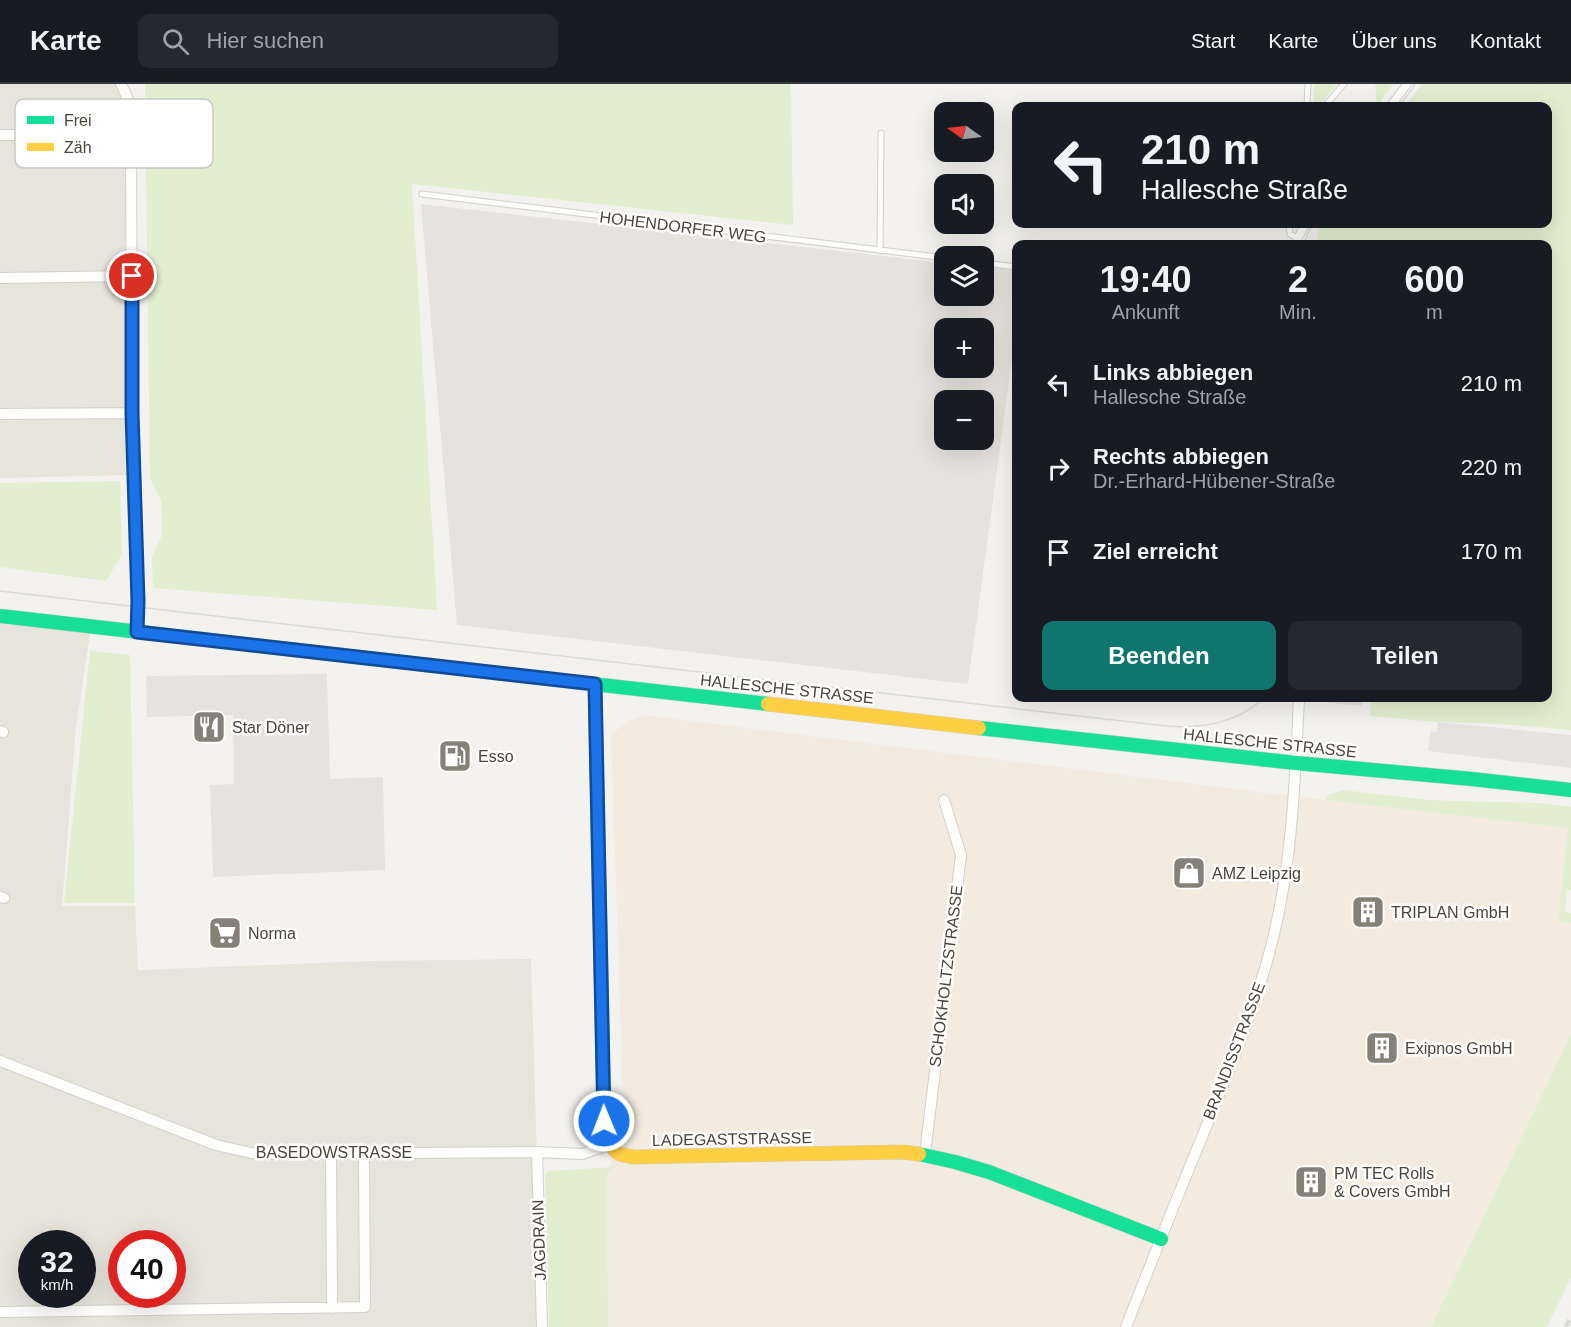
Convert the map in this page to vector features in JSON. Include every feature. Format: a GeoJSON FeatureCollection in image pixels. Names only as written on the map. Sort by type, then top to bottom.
{"type":"FeatureCollection","features":[{"type":"Feature","properties":{"kind":"street"},"geometry":{"type":"LineString","coordinates":[[121,84],[128,99]]}},
{"type":"Feature","properties":{"kind":"street"},"geometry":{"type":"LineString","coordinates":[[1395,102],[1409,84]]}},
{"type":"Feature","properties":{"kind":"street"},"geometry":{"type":"LineString","coordinates":[[131,168],[132,413],[137,632]]}},
{"type":"Feature","properties":{"kind":"street"},"geometry":{"type":"LineString","coordinates":[[0,278],[132,276]]}},
{"type":"Feature","properties":{"kind":"street"},"geometry":{"type":"LineString","coordinates":[[0,414],[132,413]]}},
{"type":"Feature","properties":{"kind":"street","name":"HALLESCHE STRASSE"},"geometry":{"type":"LineString","coordinates":[[0,616],[1296,763],[1571,790]]}},
{"type":"Feature","properties":{"kind":"street"},"geometry":{"type":"LineString","coordinates":[[595,684],[604,1121],[611,1144]]}},
{"type":"Feature","properties":{"kind":"street"},"geometry":{"type":"LineString","coordinates":[[1296,763],[1299,702]]}},
{"type":"Feature","properties":{"kind":"street","name":"BRANDISSTRASSE"},"geometry":{"type":"LineString","coordinates":[[1126,1327],[1245,1032],[1269,953],[1282,898],[1289,854],[1296,763]]}},
{"type":"Feature","properties":{"kind":"street","name":"SCHOKHOLTZSTRASSE"},"geometry":{"type":"LineString","coordinates":[[926,1154],[961,855],[944,800]]}},
{"type":"Feature","properties":{"kind":"street","name":"BASEDOWSTRASSE"},"geometry":{"type":"LineString","coordinates":[[0,1061],[216,1144],[251,1153],[537,1152],[582,1154],[611,1144]]}},
{"type":"Feature","properties":{"kind":"street","name":"LADEGASTSTRASSE"},"geometry":{"type":"LineString","coordinates":[[611,1144],[618,1153],[633,1157],[902,1152],[926,1154],[955,1161],[1004,1178],[1161,1239]]}},
{"type":"Feature","properties":{"kind":"street","name":"JAGDRAIN"},"geometry":{"type":"LineString","coordinates":[[537,1152],[542,1327]]}},
{"type":"Feature","properties":{"kind":"street"},"geometry":{"type":"LineString","coordinates":[[331,1153],[332,1308]]}},
{"type":"Feature","properties":{"kind":"street"},"geometry":{"type":"LineString","coordinates":[[0,1312],[365,1307],[364,1153]]}},
{"type":"Feature","properties":{"kind":"lane"},"geometry":{"type":"LineString","coordinates":[[1307,102],[1308,84]]}},
{"type":"Feature","properties":{"kind":"lane"},"geometry":{"type":"LineString","coordinates":[[1328,102],[1344,84]]}},
{"type":"Feature","properties":{"kind":"lane"},"geometry":{"type":"LineString","coordinates":[[880,250],[881,134]]}},
{"type":"Feature","properties":{"kind":"lane","name":"HOHENDORFER WEG"},"geometry":{"type":"LineString","coordinates":[[422,194],[934,257]]}},
{"type":"Feature","properties":{"kind":"lane"},"geometry":{"type":"LineString","coordinates":[[994,264],[1012,266]]}},
{"type":"Feature","properties":{"kind":"shaded area"},"geometry":{"type":"Polygon","coordinates":[[[0,84],[121,84],[128,99],[15,99],[15,168],[129,168],[134,475],[0,478],[0,84]]]}},
{"type":"Feature","properties":{"kind":"shaded area"},"geometry":{"type":"Polygon","coordinates":[[[421,204],[934,262],[934,306],[994,306],[994,268],[1012,270],[1012,359],[968,684],[457,625],[421,204]]]}},
{"type":"Feature","properties":{"kind":"shaded area"},"geometry":{"type":"Polygon","coordinates":[[[0,614],[92,621],[76,727],[62,906],[135,906],[138,970],[372,961],[531,959],[542,1327],[0,1327],[0,614]]]}},
{"type":"Feature","properties":{"kind":"shaded area"},"geometry":{"type":"Polygon","coordinates":[[[327,674],[330,779],[383,777],[385,870],[213,877],[210,785],[234,784],[233,715],[147,717],[146,676],[327,674]]]}},
{"type":"Feature","properties":{"kind":"shaded area"},"geometry":{"type":"Polygon","coordinates":[[[1322,702],[1362,702],[1362,706],[1322,702]]]}},
{"type":"Feature","properties":{"kind":"shaded area"},"geometry":{"type":"Polygon","coordinates":[[[644,715],[1568,828],[1558,921],[1571,923],[1571,1034],[1431,1327],[608,1327],[607,1173],[624,1131],[611,734],[628,722],[644,715]]]}},
{"type":"Feature","properties":{"kind":"shaded area"},"geometry":{"type":"Polygon","coordinates":[[[1438,722],[1571,735],[1571,768],[1428,751],[1431,731],[1437,732],[1438,722]]]}},
{"type":"Feature","properties":{"kind":"green space"},"geometry":{"type":"Polygon","coordinates":[[[145,84],[791,84],[793,225],[412,184],[437,610],[153,588],[152,557],[162,535],[161,500],[150,479],[146,168],[213,168],[213,99],[145,99],[145,84]]]}},
{"type":"Feature","properties":{"kind":"green space"},"geometry":{"type":"Polygon","coordinates":[[[1314,84],[1337,84],[1324,100],[1313,102],[1314,84]]]}},
{"type":"Feature","properties":{"kind":"green space"},"geometry":{"type":"Polygon","coordinates":[[[1375,84],[1393,84],[1380,102],[1377,102],[1375,84]]]}},
{"type":"Feature","properties":{"kind":"green space"},"geometry":{"type":"Polygon","coordinates":[[[1422,84],[1571,84],[1571,730],[1370,716],[1371,702],[1552,702],[1552,240],[1316,240],[1320,228],[1552,228],[1552,102],[1408,102],[1422,84]]]}},
{"type":"Feature","properties":{"kind":"green space"},"geometry":{"type":"Polygon","coordinates":[[[120,481],[122,554],[106,581],[0,567],[0,483],[120,481]]]}},
{"type":"Feature","properties":{"kind":"green space"},"geometry":{"type":"Polygon","coordinates":[[[90,651],[130,655],[135,903],[64,903],[90,651]]]}},
{"type":"Feature","properties":{"kind":"green space"},"geometry":{"type":"Polygon","coordinates":[[[1343,790],[1427,800],[1539,803],[1571,807],[1571,890],[1567,890],[1565,912],[1571,913],[1571,923],[1558,922],[1568,828],[1325,800],[1328,795],[1343,790]]]}},
{"type":"Feature","properties":{"kind":"green space"},"geometry":{"type":"Polygon","coordinates":[[[1571,1034],[1571,1278],[1547,1327],[1431,1327],[1571,1034]]]}},
{"type":"Feature","properties":{"kind":"green space"},"geometry":{"type":"Polygon","coordinates":[[[613,1167],[607,1174],[608,1327],[549,1327],[545,1176],[548,1171],[613,1167]]]}},
{"type":"Feature","properties":{"kind":"tram line"},"geometry":{"type":"LineString","coordinates":[[1399,102],[1413,84]]}},
{"type":"Feature","properties":{"kind":"tram line"},"geometry":{"type":"LineString","coordinates":[[1302,240],[1308,228]]}},
{"type":"Feature","properties":{"kind":"tram line"},"geometry":{"type":"LineString","coordinates":[[0,591],[1166,726],[1206,725],[1231,719],[1260,702]]}},
{"type":"Feature","properties":{"kind":"railway"},"geometry":{"type":"LineString","coordinates":[[1566,1327],[1571,1316]]}},
{"type":"Feature","properties":{"kind":"traffic: fast"},"geometry":{"type":"LineString","coordinates":[[0,616],[768,704]]}},
{"type":"Feature","properties":{"kind":"traffic: fast"},"geometry":{"type":"LineString","coordinates":[[595,684],[604,1114]]}},
{"type":"Feature","properties":{"kind":"traffic: fast"},"geometry":{"type":"LineString","coordinates":[[979,728],[1571,790]]}},
{"type":"Feature","properties":{"kind":"traffic: fast"},"geometry":{"type":"LineString","coordinates":[[919,1154],[989,1172],[1161,1239]]}},
{"type":"Feature","properties":{"kind":"traffic: slow"},"geometry":{"type":"LineString","coordinates":[[768,704],[979,728]]}},
{"type":"Feature","properties":{"kind":"traffic: slow"},"geometry":{"type":"LineString","coordinates":[[604,1114],[612,1146],[618,1153],[633,1157],[902,1152],[919,1154]]}},
{"type":"Feature","properties":{"kind":"place","name":"Star Döner"},"geometry":{"type":"Point","coordinates":[209,727]}},
{"type":"Feature","properties":{"kind":"place","name":"Esso"},"geometry":{"type":"Point","coordinates":[455,756]}},
{"type":"Feature","properties":{"kind":"place","name":"AMZ Leipzig"},"geometry":{"type":"Point","coordinates":[1189,873]}},
{"type":"Feature","properties":{"kind":"place","name":"TRIPLAN GmbH"},"geometry":{"type":"Point","coordinates":[1368,912]}},
{"type":"Feature","properties":{"kind":"place","name":"Norma"},"geometry":{"type":"Point","coordinates":[225,933]}},
{"type":"Feature","properties":{"kind":"place","name":"Exipnos GmbH"},"geometry":{"type":"Point","coordinates":[1382,1048]}},
{"type":"Feature","properties":{"kind":"place","name":"PM TEC Rolls & Covers GmbH"},"geometry":{"type":"Point","coordinates":[1311,1182]}},
{"type":"Feature","properties":{"kind":"route"},"geometry":{"type":"LineString","coordinates":[[132,276],[132,413],[137,632],[595,684],[604,1121]]}}]}
